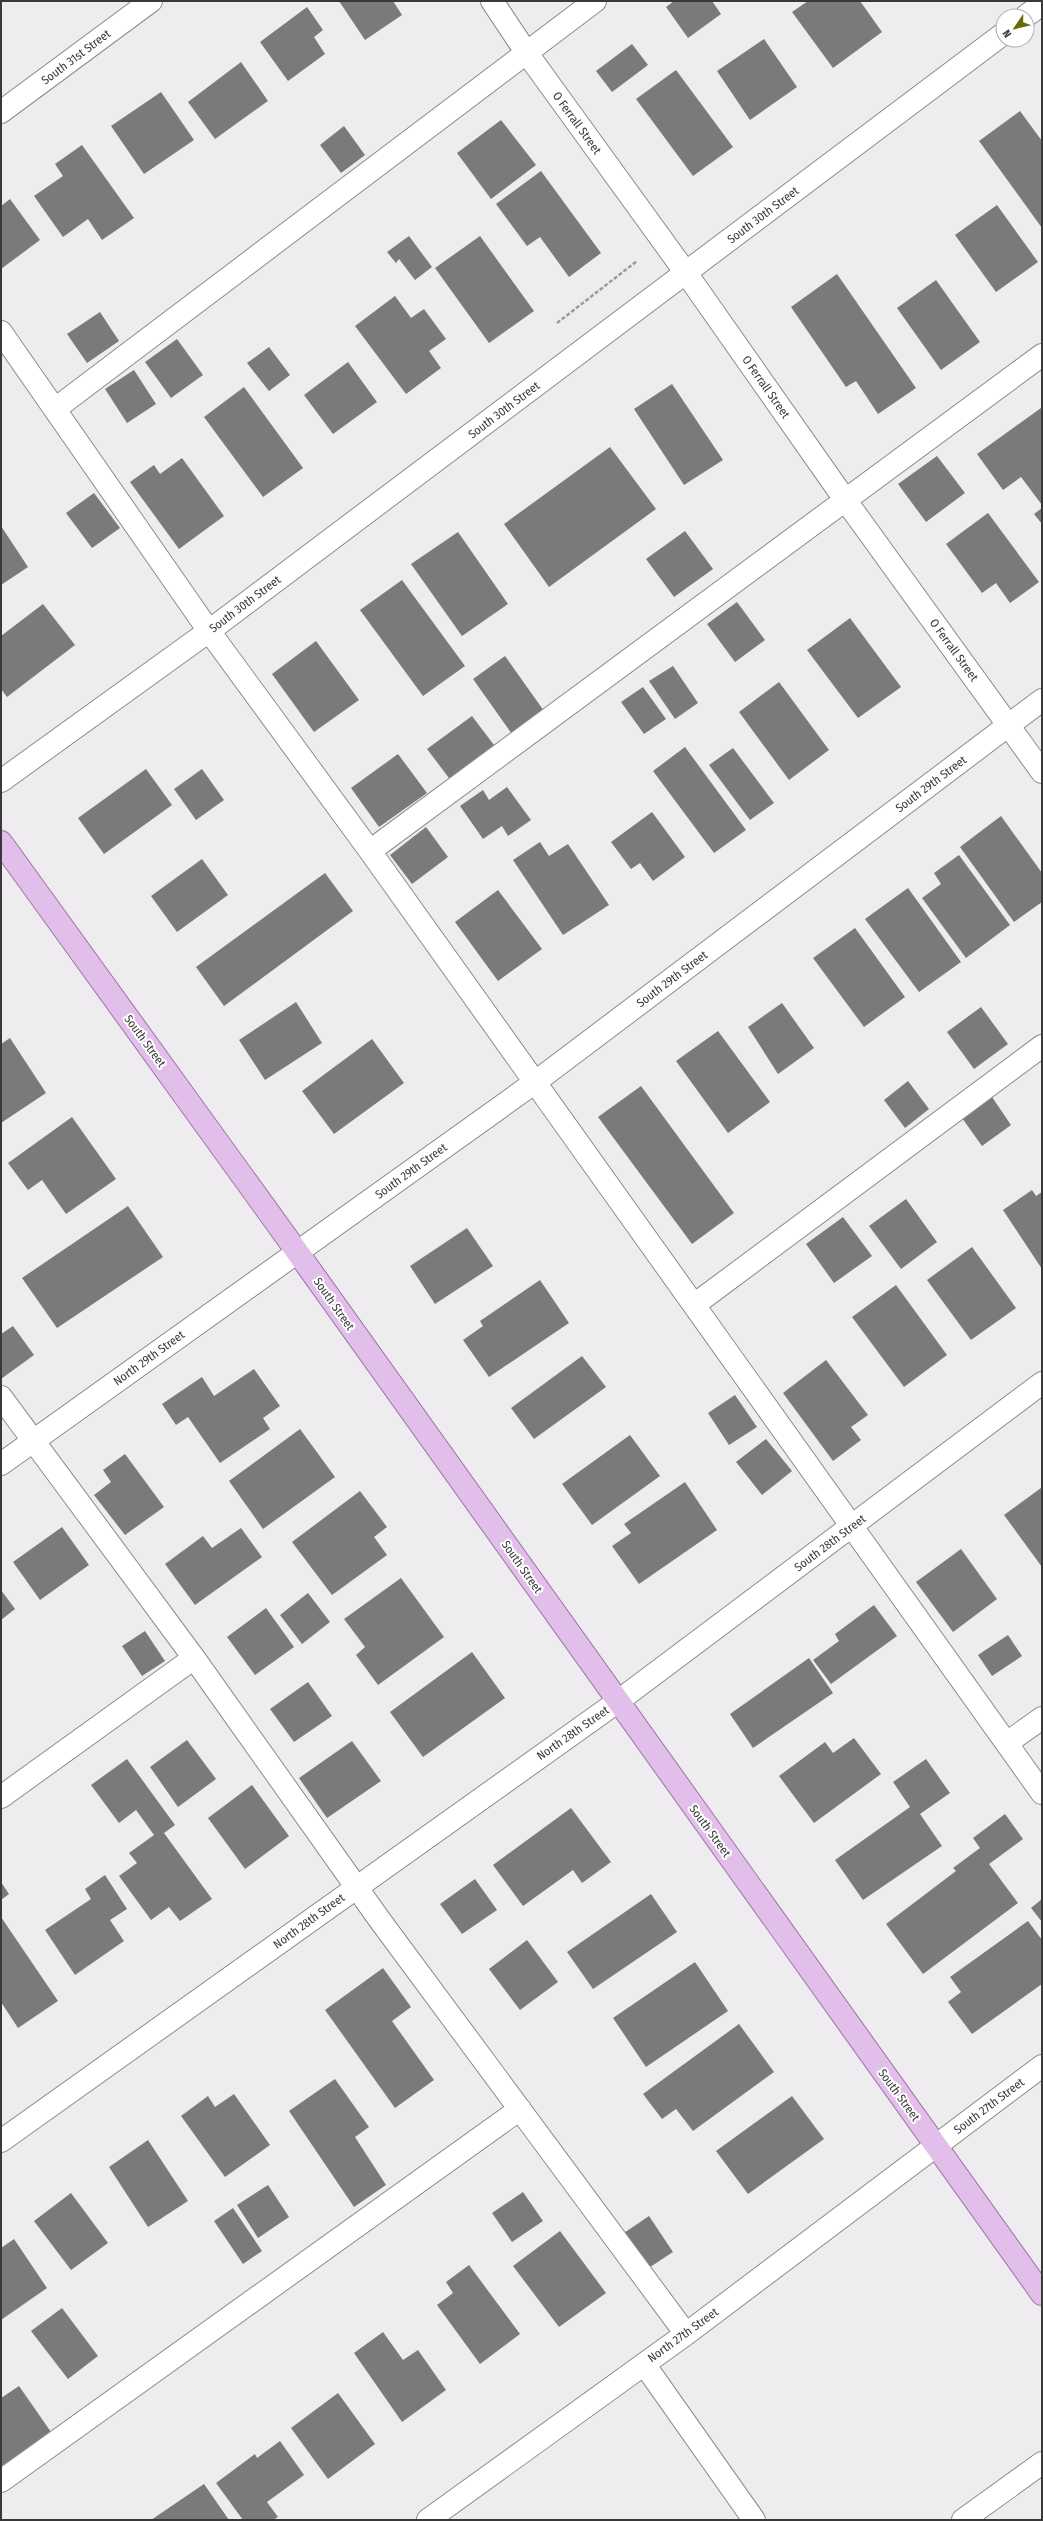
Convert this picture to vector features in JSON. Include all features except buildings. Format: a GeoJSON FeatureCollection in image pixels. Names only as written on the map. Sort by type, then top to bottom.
{"type":"FeatureCollection","features":[{"type":"Feature","properties":{"kind":"main road","name":"South Street"},"geometry":{"type":"LineString","coordinates":[[1,842],[298,1253],[617,1702],[1042,2294]]}},
{"type":"Feature","properties":{"kind":"street","name":"South 31st Street"},"geometry":{"type":"LineString","coordinates":[[1,112],[150,1]]}},
{"type":"Feature","properties":{"kind":"street","name":"O Ferrall Street"},"geometry":{"type":"LineString","coordinates":[[492,1],[526,52],[686,272],[846,501],[1042,772]]}},
{"type":"Feature","properties":{"kind":"street"},"geometry":{"type":"LineString","coordinates":[[56,409],[595,1]]}},
{"type":"Feature","properties":{"kind":"street","name":"South 30th Street"},"geometry":{"type":"LineString","coordinates":[[1,781],[209,631],[995,40]]}},
{"type":"Feature","properties":{"kind":"street"},"geometry":{"type":"LineString","coordinates":[[1,332],[209,631],[370,851],[534,1083],[1042,1793]]}},
{"type":"Feature","properties":{"kind":"street"},"geometry":{"type":"LineString","coordinates":[[370,851],[1042,355]]}},
{"type":"Feature","properties":{"kind":"street","name":"South 29th Street"},"geometry":{"type":"LineString","coordinates":[[298,1253],[534,1083],[1042,700]]}},
{"type":"Feature","properties":{"kind":"street"},"geometry":{"type":"LineString","coordinates":[[694,1305],[1042,1046]]}},
{"type":"Feature","properties":{"kind":"street","name":"North 29th Street"},"geometry":{"type":"LineString","coordinates":[[1,1464],[298,1253]]}},
{"type":"Feature","properties":{"kind":"street","name":"South 28th Street"},"geometry":{"type":"LineString","coordinates":[[617,1702],[1042,1383]]}},
{"type":"Feature","properties":{"kind":"street"},"geometry":{"type":"LineString","coordinates":[[1,1397],[194,1658],[356,1887],[686,2334]]}},
{"type":"Feature","properties":{"kind":"street"},"geometry":{"type":"LineString","coordinates":[[1,1797],[194,1658]]}},
{"type":"Feature","properties":{"kind":"street","name":"North 28th Street"},"geometry":{"type":"LineString","coordinates":[[1,2141],[617,1702]]}},
{"type":"Feature","properties":{"kind":"street"},"geometry":{"type":"LineString","coordinates":[[1007,1743],[1042,1718]]}},
{"type":"Feature","properties":{"kind":"street","name":"South 27th Street"},"geometry":{"type":"LineString","coordinates":[[935,2146],[1042,2066]]}},
{"type":"Feature","properties":{"kind":"street"},"geometry":{"type":"LineString","coordinates":[[1,2481],[520,2109]]}},
{"type":"Feature","properties":{"kind":"street","name":"North 27th Street"},"geometry":{"type":"LineString","coordinates":[[428,2520],[686,2334],[935,2146]]}},
{"type":"Feature","properties":{"kind":"street"},"geometry":{"type":"LineString","coordinates":[[644,2364],[754,2520]]}},
{"type":"Feature","properties":{"kind":"street"},"geometry":{"type":"LineString","coordinates":[[963,2520],[1042,2463]]}},
{"type":"Feature","properties":{"kind":"path"},"geometry":{"type":"LineString","coordinates":[[557,323],[641,258]]}}]}
